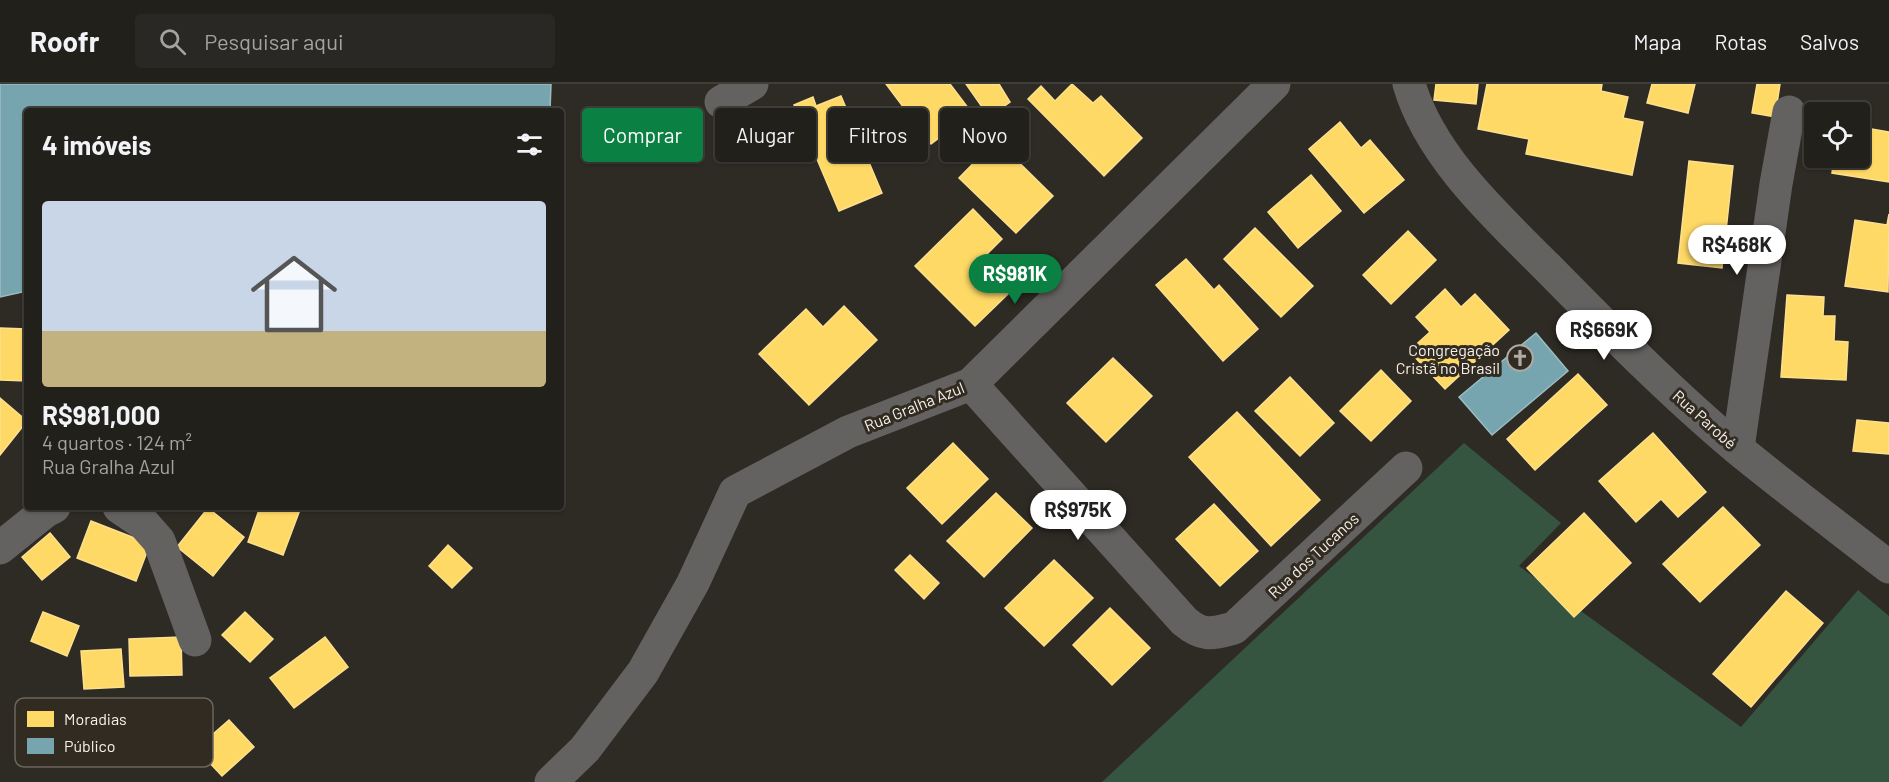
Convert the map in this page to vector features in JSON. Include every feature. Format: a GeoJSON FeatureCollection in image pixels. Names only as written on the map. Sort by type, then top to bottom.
{"type":"FeatureCollection","features":[{"type":"Feature","properties":{"kind":"street"},"geometry":{"type":"LineString","coordinates":[[721,102],[752,84]]}},
{"type":"Feature","properties":{"kind":"street","name":"Rua Gralha Azul"},"geometry":{"type":"LineString","coordinates":[[551,782],[585,749],[643,672],[693,584],[735,492],[848,432],[972,384],[1274,84]]}},
{"type":"Feature","properties":{"kind":"street","name":"Rua Parobé"},"geometry":{"type":"LineString","coordinates":[[1408,84],[1414,103],[1447,157],[1497,215],[1628,350],[1738,448],[1889,567]]}},
{"type":"Feature","properties":{"kind":"street"},"geometry":{"type":"LineString","coordinates":[[1738,448],[1776,184],[1789,112]]}},
{"type":"Feature","properties":{"kind":"street","name":"Rua dos Tucanos"},"geometry":{"type":"LineString","coordinates":[[972,384],[1184,621],[1197,632],[1216,632],[1234,628],[1406,468]]}},
{"type":"Feature","properties":{"kind":"street"},"geometry":{"type":"LineString","coordinates":[[0,548],[48,510]]}},
{"type":"Feature","properties":{"kind":"street"},"geometry":{"type":"LineString","coordinates":[[123,510],[144,524],[159,541],[195,640]]}},
{"type":"Feature","properties":{"kind":"green space"},"geometry":{"type":"Polygon","coordinates":[[[1464,443],[1561,523],[1519,566],[1741,727],[1858,590],[1889,616],[1889,782],[1102,782],[1464,443]]]}},
{"type":"Feature","properties":{"kind":"building: Moradias"},"geometry":{"type":"Polygon","coordinates":[[[886,84],[950,84],[968,108],[940,108],[940,137],[931,144],[928,140],[928,108],[904,108],[886,84]]]}},
{"type":"Feature","properties":{"kind":"building: Moradias"},"geometry":{"type":"Polygon","coordinates":[[[966,84],[999,84],[1010,102],[1002,108],[983,108],[966,84]]]}},
{"type":"Feature","properties":{"kind":"building: Moradias"},"geometry":{"type":"Polygon","coordinates":[[[1072,84],[1093,103],[1101,96],[1142,138],[1104,176],[1028,99],[1041,86],[1055,101],[1072,84]]]}},
{"type":"Feature","properties":{"kind":"building: Moradias"},"geometry":{"type":"Polygon","coordinates":[[[1436,84],[1478,84],[1476,104],[1434,100],[1436,84]]]}},
{"type":"Feature","properties":{"kind":"building: Moradias"},"geometry":{"type":"Polygon","coordinates":[[[1487,84],[1602,84],[1601,91],[1628,97],[1623,118],[1643,122],[1632,175],[1526,154],[1529,139],[1478,129],[1487,84]]]}},
{"type":"Feature","properties":{"kind":"building: Moradias"},"geometry":{"type":"Polygon","coordinates":[[[1652,84],[1695,84],[1688,113],[1647,103],[1652,84]]]}},
{"type":"Feature","properties":{"kind":"building: Moradias"},"geometry":{"type":"Polygon","coordinates":[[[1757,84],[1780,84],[1775,117],[1752,113],[1757,84]]]}},
{"type":"Feature","properties":{"kind":"building: Moradias"},"geometry":{"type":"Polygon","coordinates":[[[841,96],[846,108],[828,108],[828,162],[869,162],[882,193],[839,211],[816,157],[816,108],[795,108],[794,105],[813,97],[816,106],[841,96]]]}},
{"type":"Feature","properties":{"kind":"building: Moradias"},"geometry":{"type":"Polygon","coordinates":[[[1340,122],[1361,148],[1370,140],[1404,180],[1364,213],[1309,149],[1340,122]]]}},
{"type":"Feature","properties":{"kind":"building: Moradias"},"geometry":{"type":"Polygon","coordinates":[[[1870,129],[1889,132],[1889,182],[1832,173],[1833,168],[1870,168],[1870,129]]]}},
{"type":"Feature","properties":{"kind":"building: Moradias"},"geometry":{"type":"Polygon","coordinates":[[[1689,161],[1733,166],[1722,268],[1678,263],[1689,161]]]}},
{"type":"Feature","properties":{"kind":"building: Moradias"},"geometry":{"type":"Polygon","coordinates":[[[975,162],[1018,162],[1053,196],[1016,233],[959,178],[975,162]]]}},
{"type":"Feature","properties":{"kind":"building: Moradias"},"geometry":{"type":"Polygon","coordinates":[[[1311,175],[1341,211],[1298,248],[1268,212],[1311,175]]]}},
{"type":"Feature","properties":{"kind":"building: Moradias"},"geometry":{"type":"Polygon","coordinates":[[[973,209],[1002,239],[978,263],[1008,294],[975,326],[915,266],[973,209]]]}},
{"type":"Feature","properties":{"kind":"building: Moradias"},"geometry":{"type":"Polygon","coordinates":[[[1889,214],[1888,292],[1845,286],[1855,220],[1887,225],[1889,214]]]}},
{"type":"Feature","properties":{"kind":"building: Moradias"},"geometry":{"type":"Polygon","coordinates":[[[1255,228],[1313,286],[1281,317],[1224,259],[1255,228]]]}},
{"type":"Feature","properties":{"kind":"building: Moradias"},"geometry":{"type":"Polygon","coordinates":[[[1408,231],[1436,260],[1391,304],[1363,275],[1408,231]]]}},
{"type":"Feature","properties":{"kind":"building: Moradias"},"geometry":{"type":"Polygon","coordinates":[[[1186,259],[1214,290],[1219,285],[1258,329],[1223,361],[1156,285],[1186,259]]]}},
{"type":"Feature","properties":{"kind":"building: Moradias"},"geometry":{"type":"Polygon","coordinates":[[[1445,289],[1461,307],[1475,294],[1509,330],[1445,389],[1409,351],[1430,332],[1416,317],[1445,289]]]}},
{"type":"Feature","properties":{"kind":"building: Moradias"},"geometry":{"type":"Polygon","coordinates":[[[1787,295],[1824,297],[1823,316],[1835,316],[1834,341],[1848,342],[1846,380],[1781,377],[1787,295]]]}},
{"type":"Feature","properties":{"kind":"building: Moradias"},"geometry":{"type":"Polygon","coordinates":[[[844,306],[877,340],[809,405],[759,354],[806,309],[823,327],[844,306]]]}},
{"type":"Feature","properties":{"kind":"building: Moradias"},"geometry":{"type":"Polygon","coordinates":[[[0,328],[24,329],[24,381],[0,380],[0,328]]]}},
{"type":"Feature","properties":{"kind":"building: Moradias"},"geometry":{"type":"Polygon","coordinates":[[[1113,358],[1152,396],[1106,442],[1067,403],[1113,358]]]}},
{"type":"Feature","properties":{"kind":"building: Moradias"},"geometry":{"type":"Polygon","coordinates":[[[1381,370],[1411,401],[1371,441],[1340,411],[1381,370]]]}},
{"type":"Feature","properties":{"kind":"building: Moradias"},"geometry":{"type":"Polygon","coordinates":[[[1578,374],[1607,405],[1535,470],[1507,439],[1578,374]]]}},
{"type":"Feature","properties":{"kind":"building: Moradias"},"geometry":{"type":"Polygon","coordinates":[[[1290,377],[1334,423],[1300,456],[1255,411],[1290,377]]]}},
{"type":"Feature","properties":{"kind":"building: Moradias"},"geometry":{"type":"Polygon","coordinates":[[[0,398],[24,418],[24,425],[0,455],[0,398]]]}},
{"type":"Feature","properties":{"kind":"building: Moradias"},"geometry":{"type":"Polygon","coordinates":[[[1237,412],[1320,500],[1271,546],[1189,457],[1237,412]]]}},
{"type":"Feature","properties":{"kind":"building: Moradias"},"geometry":{"type":"Polygon","coordinates":[[[1857,420],[1889,423],[1889,454],[1853,451],[1857,420]]]}},
{"type":"Feature","properties":{"kind":"building: Moradias"},"geometry":{"type":"Polygon","coordinates":[[[1653,433],[1706,492],[1678,517],[1661,499],[1636,522],[1599,481],[1653,433]]]}},
{"type":"Feature","properties":{"kind":"building: Moradias"},"geometry":{"type":"Polygon","coordinates":[[[953,443],[988,479],[942,524],[907,488],[953,443]]]}},
{"type":"Feature","properties":{"kind":"building: Moradias"},"geometry":{"type":"Polygon","coordinates":[[[996,493],[1032,528],[984,577],[947,541],[996,493]]]}},
{"type":"Feature","properties":{"kind":"building: Moradias"},"geometry":{"type":"Polygon","coordinates":[[[1214,504],[1258,551],[1220,586],[1176,539],[1214,504]]]}},
{"type":"Feature","properties":{"kind":"building: Moradias"},"geometry":{"type":"Polygon","coordinates":[[[1723,507],[1760,545],[1700,602],[1663,564],[1723,507]]]}},
{"type":"Feature","properties":{"kind":"building: Moradias"},"geometry":{"type":"Polygon","coordinates":[[[206,510],[210,510],[244,537],[213,576],[177,547],[206,510]]]}},
{"type":"Feature","properties":{"kind":"building: Moradias"},"geometry":{"type":"Polygon","coordinates":[[[259,510],[300,510],[283,555],[248,542],[259,510]]]}},
{"type":"Feature","properties":{"kind":"building: Moradias"},"geometry":{"type":"Polygon","coordinates":[[[1584,513],[1631,563],[1574,617],[1527,568],[1584,513]]]}},
{"type":"Feature","properties":{"kind":"building: Moradias"},"geometry":{"type":"Polygon","coordinates":[[[91,521],[150,544],[136,581],[77,558],[91,521]]]}},
{"type":"Feature","properties":{"kind":"building: Moradias"},"geometry":{"type":"Polygon","coordinates":[[[50,533],[70,557],[42,580],[22,557],[50,533]]]}},
{"type":"Feature","properties":{"kind":"building: Moradias"},"geometry":{"type":"Polygon","coordinates":[[[448,545],[472,568],[452,588],[429,566],[448,545]]]}},
{"type":"Feature","properties":{"kind":"building: Moradias"},"geometry":{"type":"Polygon","coordinates":[[[910,555],[939,583],[924,599],[895,570],[910,555]]]}},
{"type":"Feature","properties":{"kind":"building: Moradias"},"geometry":{"type":"Polygon","coordinates":[[[1054,560],[1093,598],[1044,646],[1005,608],[1054,560]]]}},
{"type":"Feature","properties":{"kind":"building: Moradias"},"geometry":{"type":"Polygon","coordinates":[[[1786,591],[1823,623],[1751,707],[1713,674],[1786,591]]]}},
{"type":"Feature","properties":{"kind":"building: Moradias"},"geometry":{"type":"Polygon","coordinates":[[[1110,608],[1150,648],[1112,685],[1073,645],[1110,608]]]}},
{"type":"Feature","properties":{"kind":"building: Moradias"},"geometry":{"type":"Polygon","coordinates":[[[43,612],[79,626],[67,656],[31,641],[43,612]]]}},
{"type":"Feature","properties":{"kind":"building: Moradias"},"geometry":{"type":"Polygon","coordinates":[[[245,612],[273,639],[250,662],[222,635],[245,612]]]}},
{"type":"Feature","properties":{"kind":"building: Moradias"},"geometry":{"type":"Polygon","coordinates":[[[181,637],[182,675],[130,676],[129,639],[181,637]]]}},
{"type":"Feature","properties":{"kind":"building: Moradias"},"geometry":{"type":"Polygon","coordinates":[[[325,637],[348,667],[294,708],[270,678],[325,637]]]}},
{"type":"Feature","properties":{"kind":"building: Moradias"},"geometry":{"type":"Polygon","coordinates":[[[121,649],[124,687],[84,689],[81,651],[121,649]]]}},
{"type":"Feature","properties":{"kind":"building: Moradias"},"geometry":{"type":"Polygon","coordinates":[[[229,720],[254,747],[222,776],[213,766],[213,734],[229,720]]]}},
{"type":"Feature","properties":{"kind":"building: Público"},"geometry":{"type":"Polygon","coordinates":[[[0,84],[49,84],[55,108],[24,108],[24,125],[0,130],[0,84]]]}},
{"type":"Feature","properties":{"kind":"building: Público"},"geometry":{"type":"Polygon","coordinates":[[[0,84],[551,84],[550,108],[24,108],[24,292],[0,297],[0,84]]]}},
{"type":"Feature","properties":{"kind":"building: Público"},"geometry":{"type":"Polygon","coordinates":[[[1536,333],[1568,371],[1492,435],[1459,397],[1536,333]]]}},
{"type":"Feature","properties":{"kind":"place","name":"Congregação Cristã no Brasil"},"geometry":{"type":"Point","coordinates":[1520,358]}}]}
